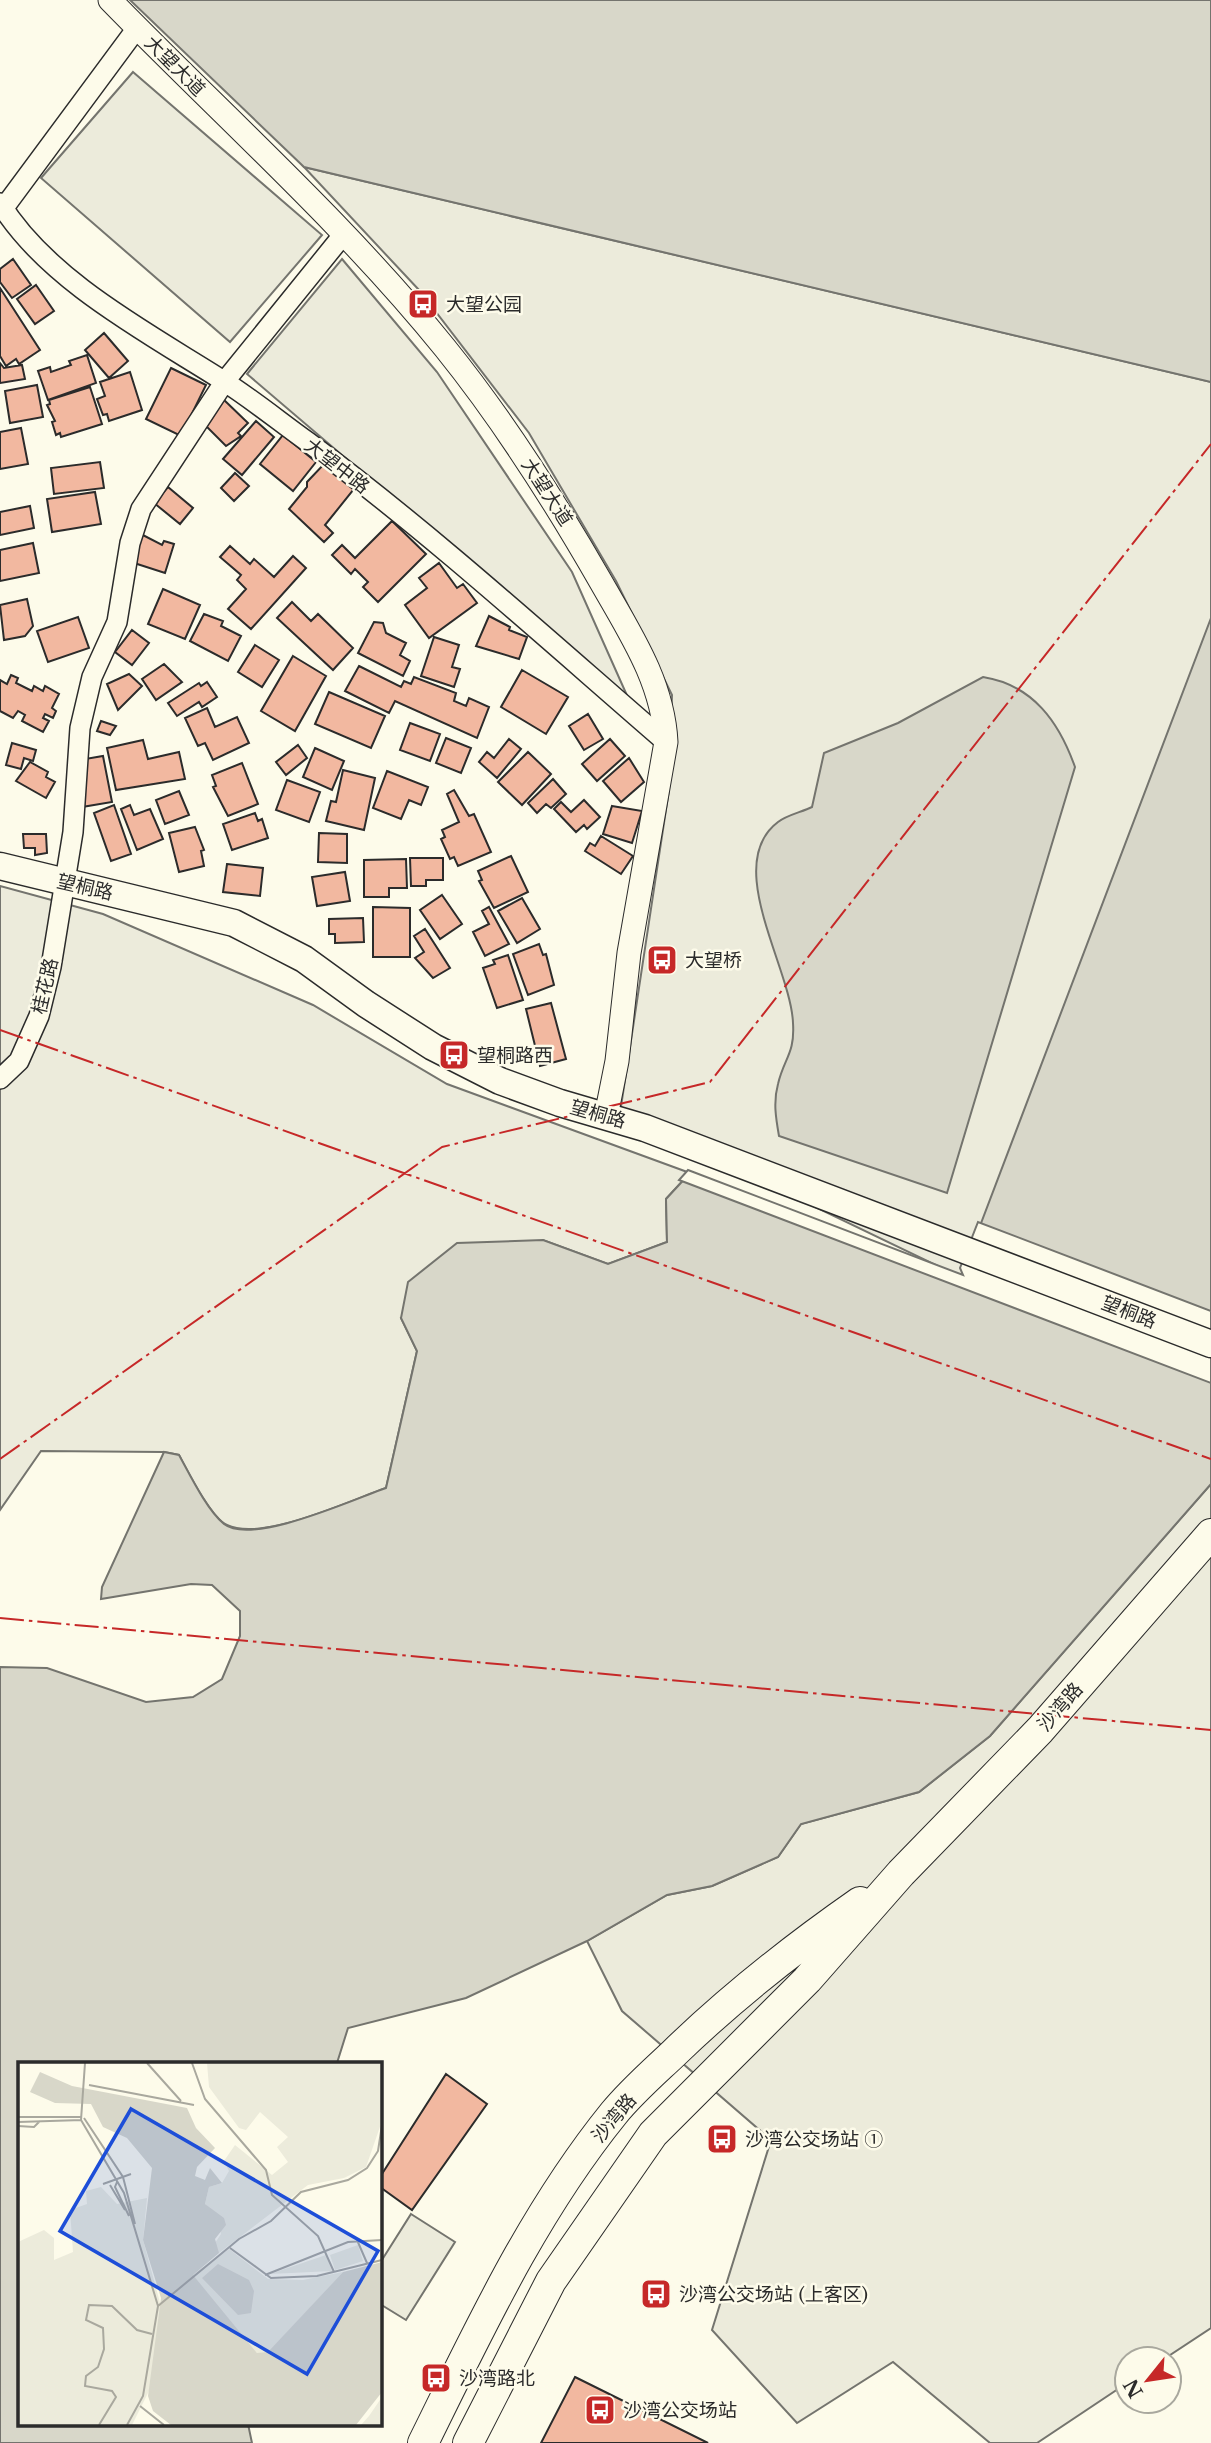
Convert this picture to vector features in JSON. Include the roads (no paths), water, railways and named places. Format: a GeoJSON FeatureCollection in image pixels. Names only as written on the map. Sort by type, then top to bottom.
{"type":"FeatureCollection","features":[{"type":"Feature","properties":{"kind":"main road","name":"望桐路"},"geometry":{"type":"LineString","coordinates":[[0,866],[234,923],[304,959],[433,1047],[500,1081],[645,1128],[1211,1344]]}},
{"type":"Feature","properties":{"kind":"main road","name":"沙湾路"},"geometry":{"type":"LineString","coordinates":[[468,2443],[542,2296],[610,2192],[653,2134],[807,1980],[901,1873],[1040,1730],[1211,1534]]}},
{"type":"Feature","properties":{"kind":"main road","name":"沙湾路"},"geometry":{"type":"LineString","coordinates":[[423,2443],[514,2259],[542,2213],[616,2111],[712,2017],[807,1939],[901,1873]]}},
{"type":"Feature","properties":{"kind":"main road"},"geometry":{"type":"LineString","coordinates":[[712,2017],[739,2047]]}},
{"type":"Feature","properties":{"kind":"street","name":"大望大道"},"geometry":{"type":"LineString","coordinates":[[110,0],[343,234],[445,348],[554,499],[653,677],[664,712],[666,742],[629,953],[617,1061],[606,1116]]}},
{"type":"Feature","properties":{"kind":"street"},"geometry":{"type":"LineString","coordinates":[[2,206],[137,28]]}},
{"type":"Feature","properties":{"kind":"street","name":"大望中路"},"geometry":{"type":"LineString","coordinates":[[2,206],[19,229],[54,264],[131,325],[225,381],[420,530],[666,742]]}},
{"type":"Feature","properties":{"kind":"street","name":"桂花路"},"geometry":{"type":"LineString","coordinates":[[0,1079],[19,1061],[38,1016],[51,967],[74,832],[80,728],[92,677],[117,622],[130,542],[141,509],[225,381],[343,234]]}},
{"type":"Feature","properties":{"kind":"place","name":"大望公园"},"geometry":{"type":"Point","coordinates":[423,304]}},
{"type":"Feature","properties":{"kind":"place","name":"大望桥"},"geometry":{"type":"Point","coordinates":[662,960]}},
{"type":"Feature","properties":{"kind":"place","name":"望桐路西"},"geometry":{"type":"Point","coordinates":[454,1055]}},
{"type":"Feature","properties":{"kind":"place","name":"沙湾公交场站 ①"},"geometry":{"type":"Point","coordinates":[722,2139]}},
{"type":"Feature","properties":{"kind":"place","name":"沙湾公交场站 (上客区)"},"geometry":{"type":"Point","coordinates":[656,2294]}},
{"type":"Feature","properties":{"kind":"place","name":"沙湾路北"},"geometry":{"type":"Point","coordinates":[436,2378]}},
{"type":"Feature","properties":{"kind":"place","name":"沙湾公交场站"},"geometry":{"type":"Point","coordinates":[600,2410]}}]}
